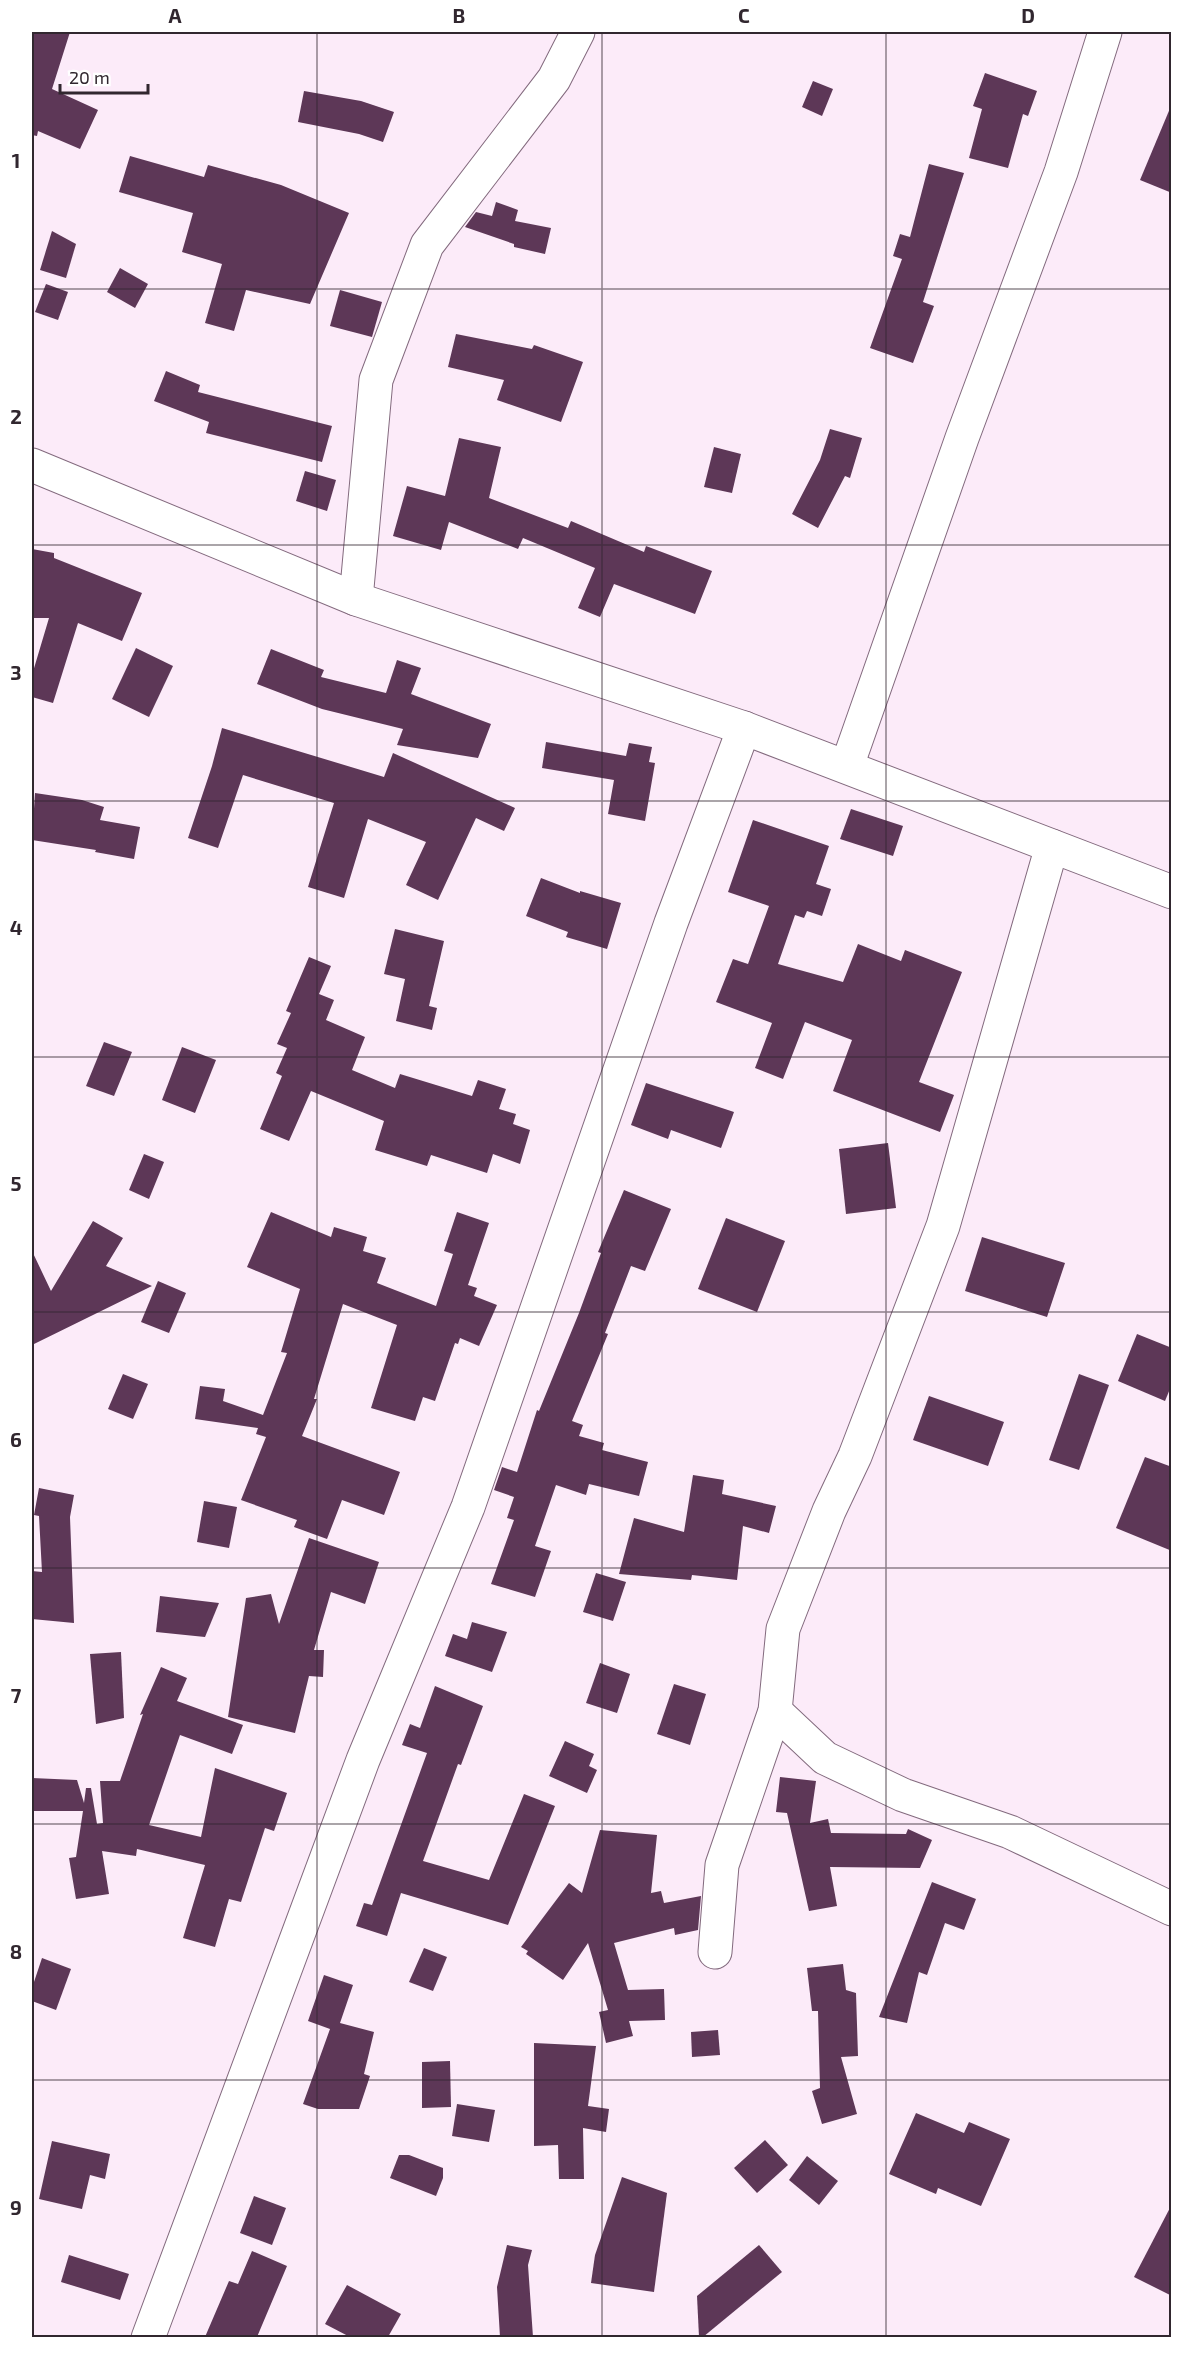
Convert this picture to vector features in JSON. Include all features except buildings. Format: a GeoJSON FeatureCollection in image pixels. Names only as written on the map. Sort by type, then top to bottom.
{"type":"FeatureCollection","features":[{"type":"Feature","properties":{"kind":"street"},"geometry":{"type":"LineString","coordinates":[[356,599],[376,380],[427,245],[554,79],[578,32]]}},
{"type":"Feature","properties":{"kind":"street"},"geometry":{"type":"LineString","coordinates":[[847,766],[962,438],[1061,171],[1105,32]]}},
{"type":"Feature","properties":{"kind":"street"},"geometry":{"type":"LineString","coordinates":[[32,465],[356,599],[744,728],[1172,892]]}},
{"type":"Feature","properties":{"kind":"street"},"geometry":{"type":"LineString","coordinates":[[148,2337],[363,1760],[468,1507],[671,923],[744,728]]}},
{"type":"Feature","properties":{"kind":"street"},"geometry":{"type":"LineString","coordinates":[[715,1952],[722,1865],[775,1712],[783,1629],[830,1511],[855,1456],[943,1226],[1052,846]]}},
{"type":"Feature","properties":{"kind":"street"},"geometry":{"type":"LineString","coordinates":[[775,1712],[825,1758],[903,1795],[1010,1832],[1172,1909]]}}]}
